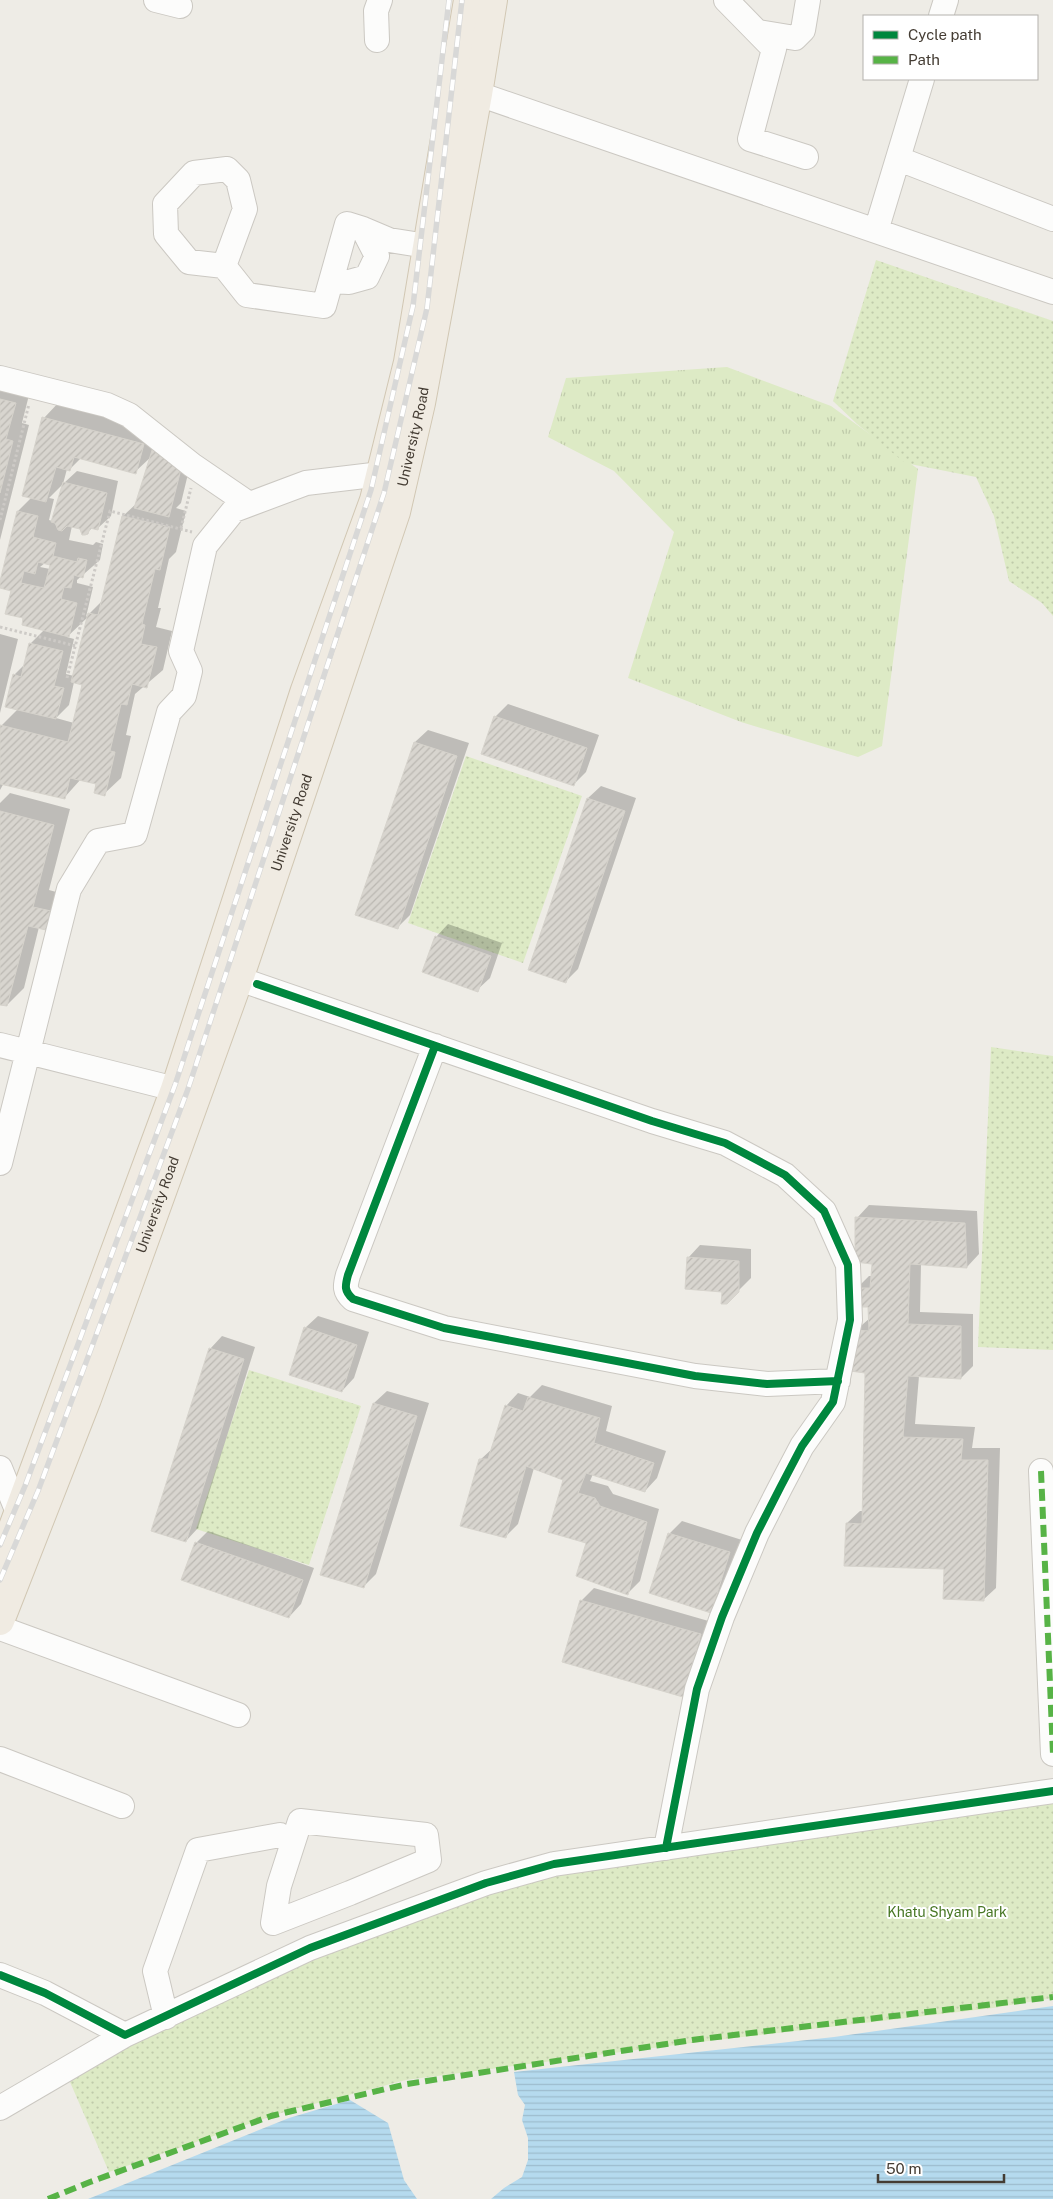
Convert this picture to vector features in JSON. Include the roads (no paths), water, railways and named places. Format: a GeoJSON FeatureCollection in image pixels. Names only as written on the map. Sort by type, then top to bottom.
{"type":"FeatureCollection","features":[{"type":"Feature","properties":{"kind":"main road","name":"University Road"},"geometry":{"type":"LineString","coordinates":[[0,1562],[21,1528],[88,1399],[248,982],[396,512],[392,477],[408,362],[468,0]]}},
{"type":"Feature","properties":{"kind":"main road","name":"University Road"},"geometry":{"type":"LineString","coordinates":[[0,1621],[21,1528],[175,1088],[305,690],[374,500],[392,477],[421,403],[478,94],[493,0]]}},
{"type":"Feature","properties":{"kind":"street"},"geometry":{"type":"LineString","coordinates":[[156,0],[180,6]]}},
{"type":"Feature","properties":{"kind":"street"},"geometry":{"type":"LineString","coordinates":[[377,40],[376,10],[380,0]]}},
{"type":"Feature","properties":{"kind":"street"},"geometry":{"type":"LineString","coordinates":[[726,0],[774,49],[750,139],[806,157]]}},
{"type":"Feature","properties":{"kind":"street"},"geometry":{"type":"LineString","coordinates":[[758,32],[795,38],[803,30],[808,0]]}},
{"type":"Feature","properties":{"kind":"street"},"geometry":{"type":"LineString","coordinates":[[941,15],[946,0]]}},
{"type":"Feature","properties":{"kind":"street"},"geometry":{"type":"LineString","coordinates":[[876,231],[922,80]]}},
{"type":"Feature","properties":{"kind":"street"},"geometry":{"type":"LineString","coordinates":[[453,85],[1053,292]]}},
{"type":"Feature","properties":{"kind":"street"},"geometry":{"type":"LineString","coordinates":[[898,159],[1053,218]]}},
{"type":"Feature","properties":{"kind":"street"},"geometry":{"type":"LineString","coordinates":[[224,266],[247,294],[324,306],[347,224],[389,240],[427,246]]}},
{"type":"Feature","properties":{"kind":"street"},"geometry":{"type":"LineString","coordinates":[[331,281],[350,282],[367,277],[377,256],[363,229]]}},
{"type":"Feature","properties":{"kind":"street"},"geometry":{"type":"LineString","coordinates":[[0,378],[107,405],[129,416],[196,468],[249,504]]}},
{"type":"Feature","properties":{"kind":"street"},"geometry":{"type":"LineString","coordinates":[[0,1162],[69,889],[98,841],[135,834],[169,712],[184,696],[190,671],[181,651],[205,546],[234,510],[249,504],[306,483],[392,477]]}},
{"type":"Feature","properties":{"kind":"street"},"geometry":{"type":"LineString","coordinates":[[248,982],[652,1122],[725,1143],[784,1175],[824,1211],[848,1265],[850,1320],[833,1402],[802,1446],[781,1486],[757,1534],[722,1617],[697,1689],[666,1848]]}},
{"type":"Feature","properties":{"kind":"street"},"geometry":{"type":"LineString","coordinates":[[0,1045],[175,1088]]}},
{"type":"Feature","properties":{"kind":"street"},"geometry":{"type":"LineString","coordinates":[[435,1046],[348,1275],[345,1285],[346,1293],[354,1299],[444,1328],[695,1376],[767,1384],[838,1381]]}},
{"type":"Feature","properties":{"kind":"street"},"geometry":{"type":"LineString","coordinates":[[0,1468],[21,1528]]}},
{"type":"Feature","properties":{"kind":"street"},"geometry":{"type":"LineString","coordinates":[[1041,1471],[1053,1754]]}},
{"type":"Feature","properties":{"kind":"street"},"geometry":{"type":"LineString","coordinates":[[0,1628],[238,1715]]}},
{"type":"Feature","properties":{"kind":"street"},"geometry":{"type":"LineString","coordinates":[[0,1759],[122,1806]]}},
{"type":"Feature","properties":{"kind":"street"},"geometry":{"type":"LineString","coordinates":[[0,2108],[125,2035],[310,1948],[486,1882],[554,1864],[1053,1791]]}},
{"type":"Feature","properties":{"kind":"street"},"geometry":{"type":"LineString","coordinates":[[300,1821],[426,1835],[429,1860],[350,1893],[273,1923],[279,1886],[300,1821]]}},
{"type":"Feature","properties":{"kind":"street"},"geometry":{"type":"LineString","coordinates":[[166,2017],[155,1970],[198,1850],[280,1835]]}},
{"type":"Feature","properties":{"kind":"street"},"geometry":{"type":"LineString","coordinates":[[350,1893],[362,1927]]}},
{"type":"Feature","properties":{"kind":"street"},"geometry":{"type":"LineString","coordinates":[[0,1975],[45,1993],[125,2035]]}},
{"type":"Feature","properties":{"kind":"water"},"geometry":{"type":"Polygon","coordinates":[[[1053,2006],[1053,2199],[491,2199],[522,2177],[528,2160],[528,2138],[522,2120],[525,2105],[518,2095],[514,2072],[834,2037],[1053,2006]]]}},
{"type":"Feature","properties":{"kind":"water"},"geometry":{"type":"Polygon","coordinates":[[[350,2100],[388,2123],[404,2180],[417,2199],[88,2199],[289,2118],[350,2100]]]}},
{"type":"Feature","properties":{"kind":"railway"},"geometry":{"type":"LineString","coordinates":[[0,1545],[25,1486],[175,1085],[371,490],[413,306],[449,0]]}},
{"type":"Feature","properties":{"kind":"railway"},"geometry":{"type":"LineString","coordinates":[[0,1580],[38,1491],[188,1089],[384,493],[427,308],[462,0]]}},
{"type":"Feature","properties":{"kind":"park label","name":"Khatu Shyam Park"},"geometry":{"type":"Point","coordinates":[947,1912]}}]}
